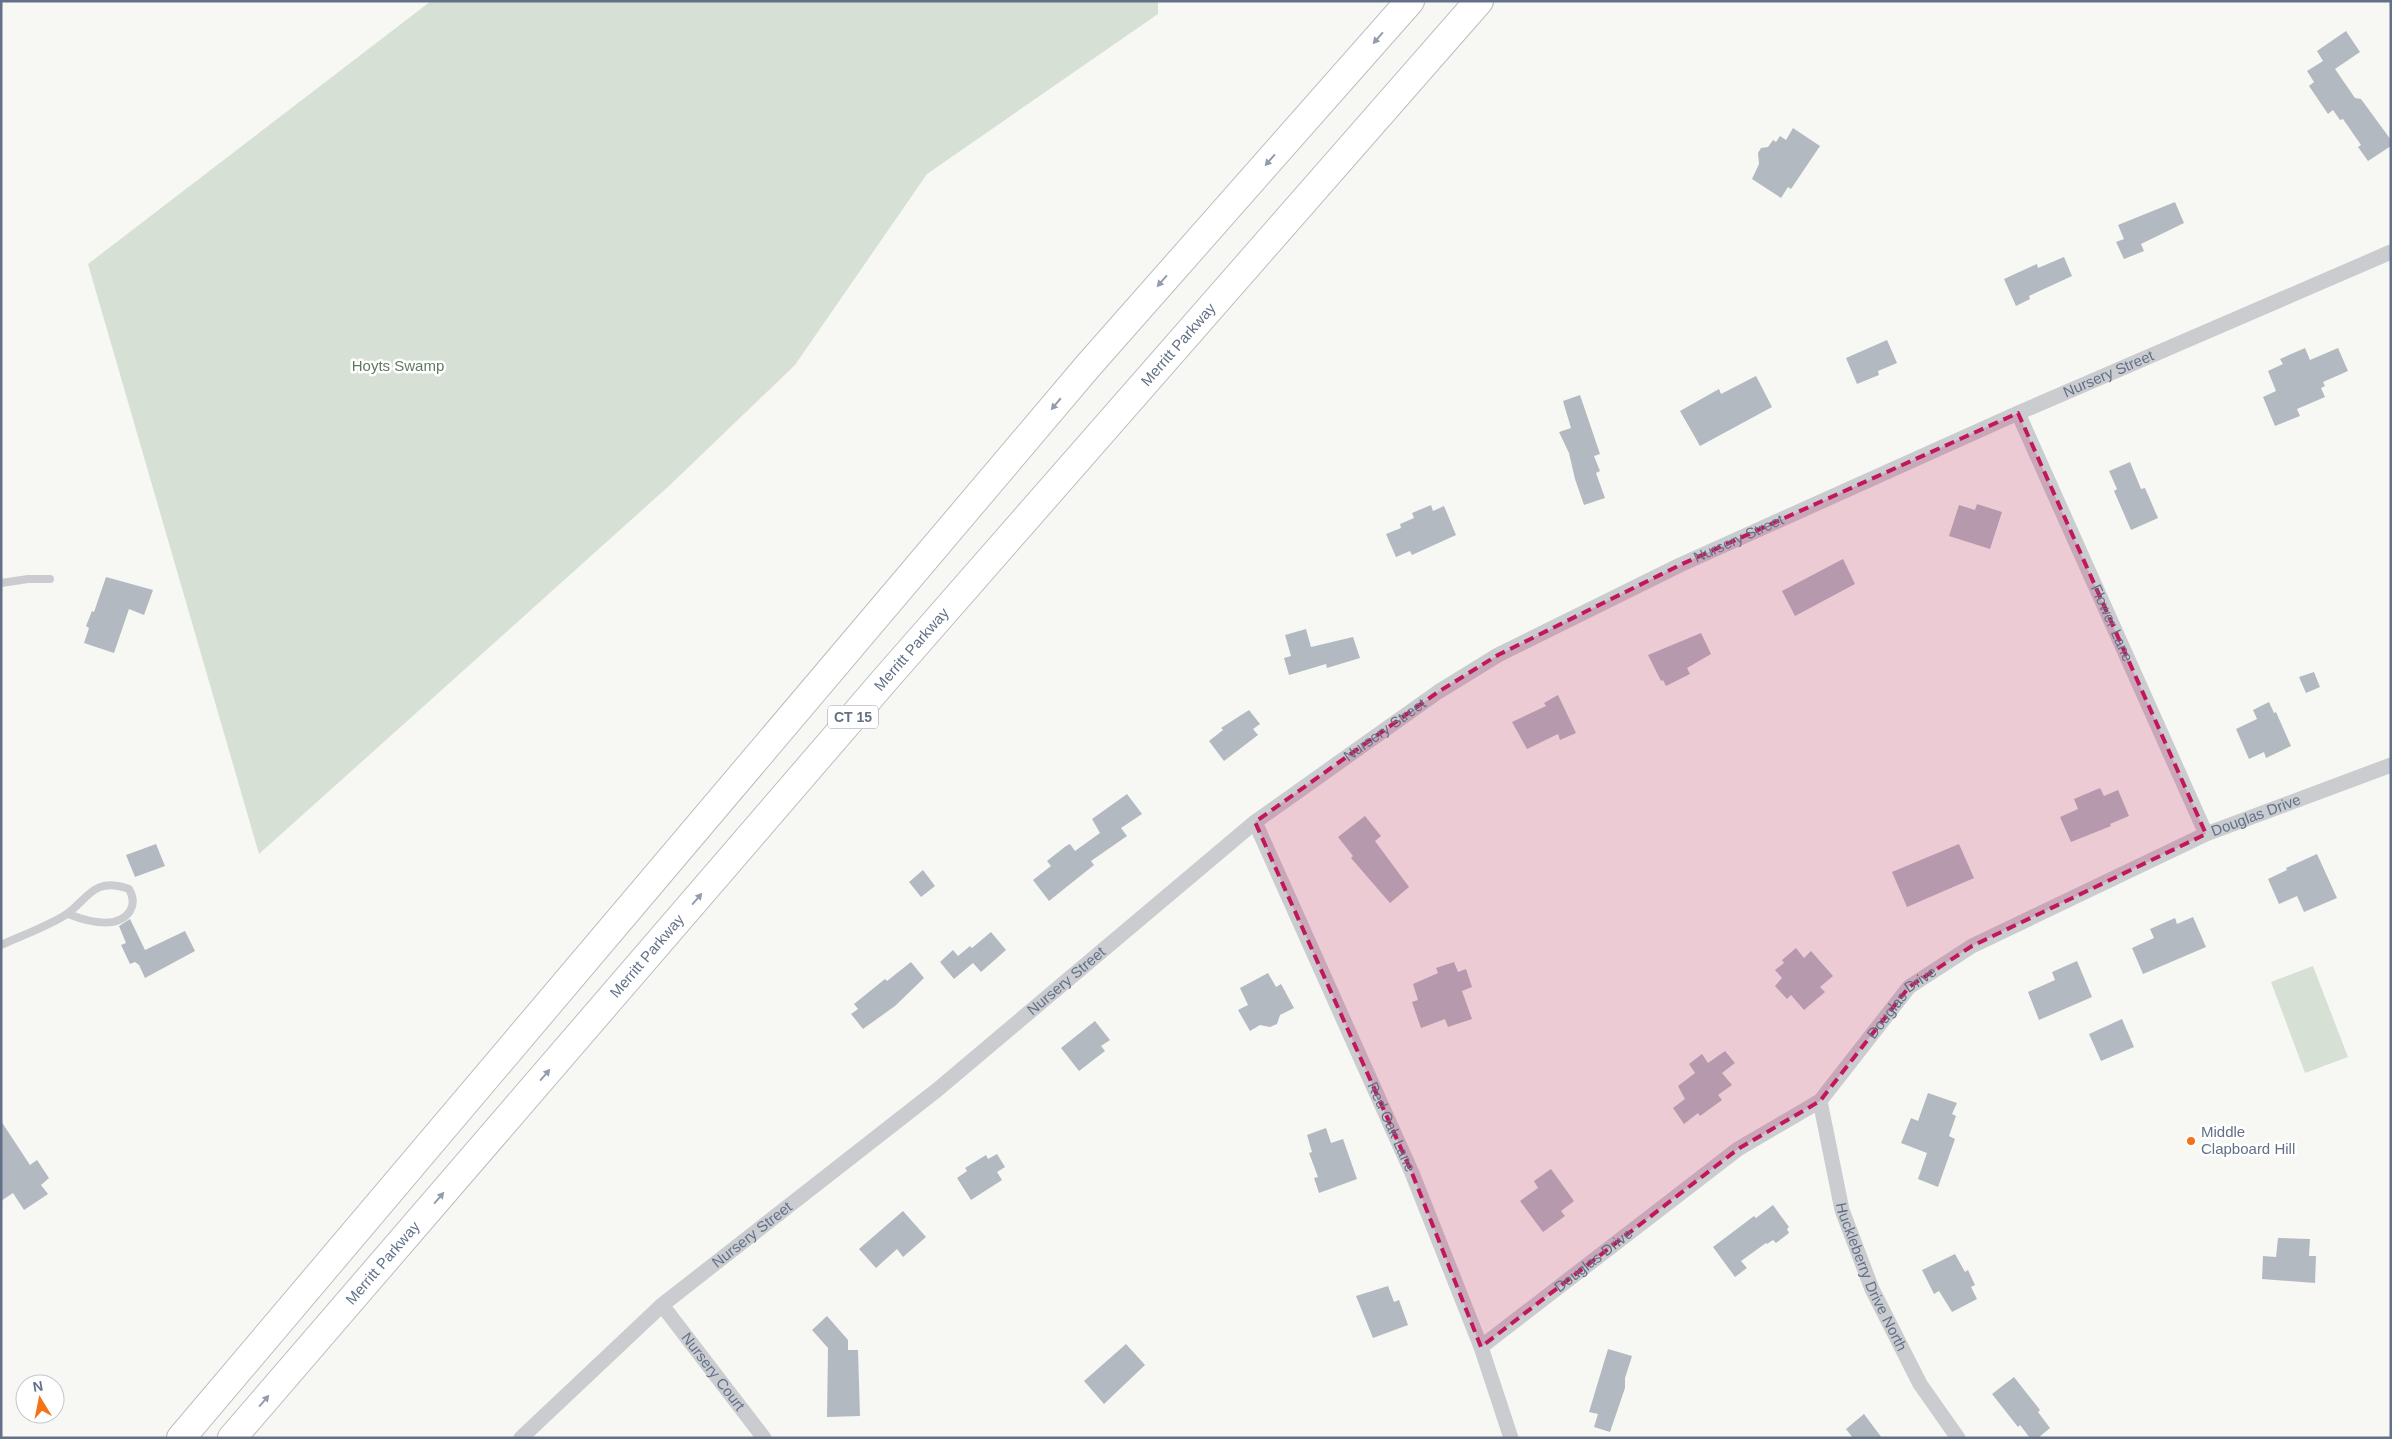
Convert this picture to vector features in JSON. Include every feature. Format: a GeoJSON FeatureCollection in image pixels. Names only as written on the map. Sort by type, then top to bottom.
{"type":"FeatureCollection","features":[{"type":"Feature","properties":{"kind":"highway","name":"CT 15"},"geometry":{"type":"LineString","coordinates":[[181,1438],[1088,366],[1410,1]]}},
{"type":"Feature","properties":{"kind":"highway","name":"Merritt Parkway"},"geometry":{"type":"LineString","coordinates":[[232,1438],[896,667],[1479,1]]}},
{"type":"Feature","properties":{"kind":"street","name":"Nursery Street"},"geometry":{"type":"LineString","coordinates":[[521,1438],[662,1305],[937,1090],[1254,822],[1438,692],[1498,655],[1680,564],[2018,413],[2391,252]]}},
{"type":"Feature","properties":{"kind":"street","name":"Flower Lane"},"geometry":{"type":"LineString","coordinates":[[2018,413],[2206,834]]}},
{"type":"Feature","properties":{"kind":"street","name":"Douglas Drive"},"geometry":{"type":"LineString","coordinates":[[1481,1347],[1738,1149],[1820,1101],[1909,987],[1972,946],[2206,834],[2391,765]]}},
{"type":"Feature","properties":{"kind":"street","name":"Red Oak Lane"},"geometry":{"type":"LineString","coordinates":[[1254,822],[1412,1173],[1481,1347],[1511,1438]]}},
{"type":"Feature","properties":{"kind":"street","name":"Huckleberry Drive North"},"geometry":{"type":"LineString","coordinates":[[1820,1101],[1842,1210],[1872,1289],[1920,1384],[1958,1438]]}},
{"type":"Feature","properties":{"kind":"street","name":"Nursery Court"},"geometry":{"type":"LineString","coordinates":[[662,1305],[764,1438]]}},
{"type":"Feature","properties":{"kind":"lane"},"geometry":{"type":"LineString","coordinates":[[1,583],[28,579],[50,579]]}},
{"type":"Feature","properties":{"kind":"lane"},"geometry":{"type":"LineString","coordinates":[[1,945],[68,914],[90,892],[104,886],[117,884],[123,886],[129,889],[133,897],[132,908],[126,918],[113,923],[68,914]]}},
{"type":"Feature","properties":{"kind":"highlighted area"},"geometry":{"type":"Polygon","coordinates":[[[2018,413],[2206,834],[1972,946],[1909,987],[1820,1101],[1738,1149],[1481,1347],[1412,1173],[1255,822],[1438,692],[1498,655],[1680,565],[2018,413]]]}},
{"type":"Feature","properties":{"kind":"green space","name":"Hoyts Swamp"},"geometry":{"type":"Polygon","coordinates":[[[431,1],[1158,1],[1158,14],[927,174],[795,365],[670,485],[259,854],[88,264],[431,1]]]}},
{"type":"Feature","properties":{"kind":"green space"},"geometry":{"type":"Polygon","coordinates":[[[2313,966],[2348,1057],[2305,1073],[2271,982],[2313,966]]]}},
{"type":"Feature","properties":{"kind":"building"},"geometry":{"type":"Polygon","coordinates":[[[2346,31],[2360,52],[2335,69],[2355,98],[2361,99],[2391,140],[2391,146],[2368,161],[2358,147],[2361,145],[2343,119],[2340,120],[2333,110],[2328,114],[2309,86],[2314,82],[2307,71],[2323,61],[2317,51],[2346,31]]]}},
{"type":"Feature","properties":{"kind":"building"},"geometry":{"type":"Polygon","coordinates":[[[1793,128],[1820,146],[1791,189],[1788,187],[1781,198],[1752,179],[1759,164],[1758,153],[1761,148],[1768,147],[1773,140],[1776,142],[1780,136],[1786,140],[1793,128]]]}},
{"type":"Feature","properties":{"kind":"building"},"geometry":{"type":"Polygon","coordinates":[[[2175,202],[2184,223],[2141,244],[2144,251],[2124,259],[2116,242],[2124,239],[2118,225],[2175,202]]]}},
{"type":"Feature","properties":{"kind":"building"},"geometry":{"type":"Polygon","coordinates":[[[2064,257],[2072,276],[2029,296],[2030,299],[2016,306],[2004,279],[2037,264],[2038,268],[2064,257]]]}},
{"type":"Feature","properties":{"kind":"building"},"geometry":{"type":"Polygon","coordinates":[[[1887,340],[1897,363],[1878,371],[1879,375],[1857,384],[1846,358],[1887,340]]]}},
{"type":"Feature","properties":{"kind":"building"},"geometry":{"type":"Polygon","coordinates":[[[2305,348],[2310,360],[2338,348],[2348,371],[2323,382],[2325,386],[2321,388],[2325,397],[2297,409],[2300,416],[2275,426],[2263,397],[2276,391],[2268,371],[2283,364],[2280,359],[2305,348]]]}},
{"type":"Feature","properties":{"kind":"building"},"geometry":{"type":"Polygon","coordinates":[[[1756,376],[1772,407],[1700,446],[1680,411],[1719,389],[1721,394],[1756,376]]]}},
{"type":"Feature","properties":{"kind":"building"},"geometry":{"type":"Polygon","coordinates":[[[1580,395],[1600,454],[1594,456],[1600,471],[1596,473],[1605,498],[1584,505],[1569,453],[1559,432],[1571,428],[1563,401],[1580,395]]]}},
{"type":"Feature","properties":{"kind":"building"},"geometry":{"type":"Polygon","coordinates":[[[2130,462],[2141,489],[2145,488],[2158,518],[2131,530],[2114,491],[2117,489],[2109,471],[2130,462]]]}},
{"type":"Feature","properties":{"kind":"building"},"geometry":{"type":"Polygon","coordinates":[[[1977,504],[2002,512],[1990,549],[1949,536],[1959,505],[1975,510],[1977,504]]]}},
{"type":"Feature","properties":{"kind":"building"},"geometry":{"type":"Polygon","coordinates":[[[1431,505],[1433,511],[1444,506],[1456,535],[1412,555],[1410,551],[1396,557],[1386,534],[1401,528],[1400,524],[1414,518],[1412,513],[1431,505]]]}},
{"type":"Feature","properties":{"kind":"building"},"geometry":{"type":"Polygon","coordinates":[[[1843,559],[1855,584],[1795,616],[1782,591],[1843,559]]]}},
{"type":"Feature","properties":{"kind":"building"},"geometry":{"type":"Polygon","coordinates":[[[106,577],[153,590],[144,615],[129,609],[114,653],[84,643],[89,628],[86,626],[92,611],[94,612],[106,577]]]}},
{"type":"Feature","properties":{"kind":"building"},"geometry":{"type":"Polygon","coordinates":[[[1306,629],[1311,647],[1353,637],[1360,658],[1327,668],[1326,664],[1289,675],[1284,658],[1291,656],[1285,635],[1306,629]]]}},
{"type":"Feature","properties":{"kind":"building"},"geometry":{"type":"Polygon","coordinates":[[[1701,633],[1711,654],[1687,668],[1690,674],[1666,686],[1663,680],[1661,681],[1648,655],[1701,633]]]}},
{"type":"Feature","properties":{"kind":"building"},"geometry":{"type":"Polygon","coordinates":[[[2314,672],[2320,687],[2306,693],[2299,677],[2314,672]]]}},
{"type":"Feature","properties":{"kind":"building"},"geometry":{"type":"Polygon","coordinates":[[[1558,695],[1576,733],[1560,740],[1558,734],[1527,749],[1512,722],[1546,706],[1544,703],[1558,695]]]}},
{"type":"Feature","properties":{"kind":"building"},"geometry":{"type":"Polygon","coordinates":[[[2269,702],[2274,713],[2276,712],[2291,746],[2266,758],[2264,752],[2249,759],[2236,729],[2257,719],[2253,710],[2269,702]]]}},
{"type":"Feature","properties":{"kind":"building"},"geometry":{"type":"Polygon","coordinates":[[[1249,710],[1260,724],[1253,729],[1258,735],[1224,761],[1209,741],[1223,730],[1221,728],[1249,710]]]}},
{"type":"Feature","properties":{"kind":"building"},"geometry":{"type":"Polygon","coordinates":[[[2100,788],[2104,796],[2118,790],[2129,816],[2110,824],[2111,826],[2071,842],[2060,817],[2078,809],[2074,799],[2100,788]]]}},
{"type":"Feature","properties":{"kind":"building"},"geometry":{"type":"Polygon","coordinates":[[[1127,794],[1142,814],[1121,828],[1127,836],[1091,861],[1094,865],[1049,901],[1033,880],[1051,866],[1047,861],[1066,846],[1070,844],[1075,851],[1100,833],[1092,819],[1127,794]]]}},
{"type":"Feature","properties":{"kind":"building"},"geometry":{"type":"Polygon","coordinates":[[[1365,816],[1381,836],[1375,841],[1409,887],[1390,903],[1351,858],[1353,856],[1338,837],[1365,816]]]}},
{"type":"Feature","properties":{"kind":"building"},"geometry":{"type":"Polygon","coordinates":[[[156,844],[165,866],[135,877],[126,855],[156,844]]]}},
{"type":"Feature","properties":{"kind":"building"},"geometry":{"type":"Polygon","coordinates":[[[1959,844],[1974,878],[1907,907],[1892,872],[1959,844]]]}},
{"type":"Feature","properties":{"kind":"building"},"geometry":{"type":"Polygon","coordinates":[[[2317,854],[2337,898],[2304,912],[2297,896],[2279,904],[2268,879],[2287,870],[2286,868],[2317,854]]]}},
{"type":"Feature","properties":{"kind":"building"},"geometry":{"type":"Polygon","coordinates":[[[923,870],[935,886],[921,897],[909,882],[923,870]]]}},
{"type":"Feature","properties":{"kind":"building"},"geometry":{"type":"Polygon","coordinates":[[[2193,917],[2206,947],[2143,974],[2132,948],[2154,938],[2150,929],[2175,918],[2177,924],[2193,917]]]}},
{"type":"Feature","properties":{"kind":"building"},"geometry":{"type":"Polygon","coordinates":[[[130,919],[145,950],[185,931],[195,951],[145,978],[139,965],[135,962],[130,964],[121,945],[126,943],[119,926],[130,919]]]}},
{"type":"Feature","properties":{"kind":"building"},"geometry":{"type":"Polygon","coordinates":[[[991,932],[1006,950],[981,972],[973,963],[954,979],[940,962],[953,950],[958,956],[970,946],[972,948],[991,932]]]}},
{"type":"Feature","properties":{"kind":"building"},"geometry":{"type":"Polygon","coordinates":[[[1796,948],[1804,958],[1811,951],[1833,976],[1820,987],[1825,992],[1804,1010],[1791,995],[1787,999],[1775,986],[1782,978],[1775,970],[1784,963],[1782,960],[1796,948]]]}},
{"type":"Feature","properties":{"kind":"building"},"geometry":{"type":"Polygon","coordinates":[[[2077,961],[2092,997],[2039,1020],[2028,992],[2055,980],[2052,972],[2077,961]]]}},
{"type":"Feature","properties":{"kind":"building"},"geometry":{"type":"Polygon","coordinates":[[[911,962],[924,978],[895,1006],[863,1029],[851,1014],[858,1009],[854,1004],[885,979],[887,981],[911,962]]]}},
{"type":"Feature","properties":{"kind":"building"},"geometry":{"type":"Polygon","coordinates":[[[1454,962],[1458,972],[1466,969],[1472,987],[1462,991],[1472,1019],[1448,1027],[1445,1019],[1421,1028],[1412,1002],[1418,1000],[1413,984],[1438,973],[1436,968],[1454,962]]]}},
{"type":"Feature","properties":{"kind":"building"},"geometry":{"type":"Polygon","coordinates":[[[1268,973],[1276,987],[1281,984],[1294,1008],[1280,1015],[1277,1024],[1270,1027],[1260,1025],[1250,1031],[1238,1010],[1248,1005],[1240,988],[1268,973]]]}},
{"type":"Feature","properties":{"kind":"building"},"geometry":{"type":"Polygon","coordinates":[[[2122,1019],[2134,1047],[2101,1061],[2089,1034],[2122,1019]]]}},
{"type":"Feature","properties":{"kind":"building"},"geometry":{"type":"Polygon","coordinates":[[[1095,1021],[1110,1040],[1101,1046],[1105,1051],[1079,1071],[1061,1048],[1095,1021]]]}},
{"type":"Feature","properties":{"kind":"building"},"geometry":{"type":"Polygon","coordinates":[[[1725,1051],[1735,1063],[1722,1073],[1732,1085],[1718,1095],[1722,1100],[1700,1116],[1698,1113],[1684,1124],[1673,1108],[1685,1099],[1678,1086],[1695,1073],[1689,1064],[1702,1054],[1708,1063],[1725,1051]]]}},
{"type":"Feature","properties":{"kind":"building"},"geometry":{"type":"Polygon","coordinates":[[[1928,1093],[1957,1103],[1952,1114],[1956,1116],[1949,1136],[1955,1139],[1938,1187],[1918,1179],[1927,1153],[1901,1143],[1911,1118],[1918,1121],[1928,1093]]]}},
{"type":"Feature","properties":{"kind":"building"},"geometry":{"type":"Polygon","coordinates":[[[1,1121],[30,1165],[37,1160],[49,1178],[41,1185],[48,1194],[24,1210],[13,1193],[1,1201],[1,1121]]]}},
{"type":"Feature","properties":{"kind":"building"},"geometry":{"type":"Polygon","coordinates":[[[1326,1128],[1331,1143],[1343,1139],[1357,1179],[1319,1193],[1314,1178],[1318,1177],[1309,1153],[1312,1152],[1307,1135],[1326,1128]]]}},
{"type":"Feature","properties":{"kind":"building"},"geometry":{"type":"Polygon","coordinates":[[[997,1154],[1005,1167],[997,1172],[1002,1180],[971,1200],[957,1178],[967,1171],[965,1168],[986,1155],[988,1159],[997,1154]]]}},
{"type":"Feature","properties":{"kind":"building"},"geometry":{"type":"Polygon","coordinates":[[[1551,1169],[1574,1201],[1561,1211],[1565,1216],[1543,1232],[1520,1201],[1538,1188],[1534,1181],[1551,1169]]]}},
{"type":"Feature","properties":{"kind":"building"},"geometry":{"type":"Polygon","coordinates":[[[1773,1205],[1789,1227],[1787,1229],[1789,1233],[1776,1243],[1773,1240],[1766,1243],[1741,1261],[1747,1268],[1735,1277],[1713,1247],[1754,1216],[1756,1218],[1773,1205]]]}},
{"type":"Feature","properties":{"kind":"building"},"geometry":{"type":"Polygon","coordinates":[[[903,1211],[926,1237],[903,1257],[897,1249],[876,1268],[859,1249],[903,1211]]]}},
{"type":"Feature","properties":{"kind":"building"},"geometry":{"type":"Polygon","coordinates":[[[2278,1238],[2310,1239],[2309,1256],[2316,1256],[2315,1283],[2262,1279],[2263,1256],[2276,1257],[2278,1238]]]}},
{"type":"Feature","properties":{"kind":"building"},"geometry":{"type":"Polygon","coordinates":[[[1955,1254],[1965,1272],[1968,1270],[1975,1285],[1971,1287],[1977,1299],[1952,1312],[1939,1291],[1934,1294],[1922,1270],[1955,1254]]]}},
{"type":"Feature","properties":{"kind":"building"},"geometry":{"type":"Polygon","coordinates":[[[1388,1286],[1394,1302],[1399,1300],[1408,1325],[1373,1338],[1356,1296],[1388,1286]]]}},
{"type":"Feature","properties":{"kind":"building"},"geometry":{"type":"Polygon","coordinates":[[[827,1316],[848,1340],[848,1350],[858,1350],[860,1416],[827,1417],[828,1348],[812,1330],[827,1316]]]}},
{"type":"Feature","properties":{"kind":"building"},"geometry":{"type":"Polygon","coordinates":[[[1126,1344],[1145,1365],[1104,1404],[1084,1381],[1126,1344]]]}},
{"type":"Feature","properties":{"kind":"building"},"geometry":{"type":"Polygon","coordinates":[[[1608,1349],[1632,1356],[1625,1378],[1625,1388],[1610,1432],[1594,1427],[1598,1414],[1589,1412],[1608,1349]]]}},
{"type":"Feature","properties":{"kind":"building"},"geometry":{"type":"Polygon","coordinates":[[[2014,1377],[2040,1410],[2038,1412],[2050,1428],[2038,1438],[2030,1438],[2020,1425],[2018,1427],[1992,1394],[2014,1377]]]}},
{"type":"Feature","properties":{"kind":"building"},"geometry":{"type":"Polygon","coordinates":[[[1864,1414],[1882,1438],[1853,1438],[1846,1429],[1864,1414]]]}},
{"type":"Feature","properties":{"kind":"place","name":"Middle Clapboard Hill"},"geometry":{"type":"Point","coordinates":[2191,1141]}}]}
